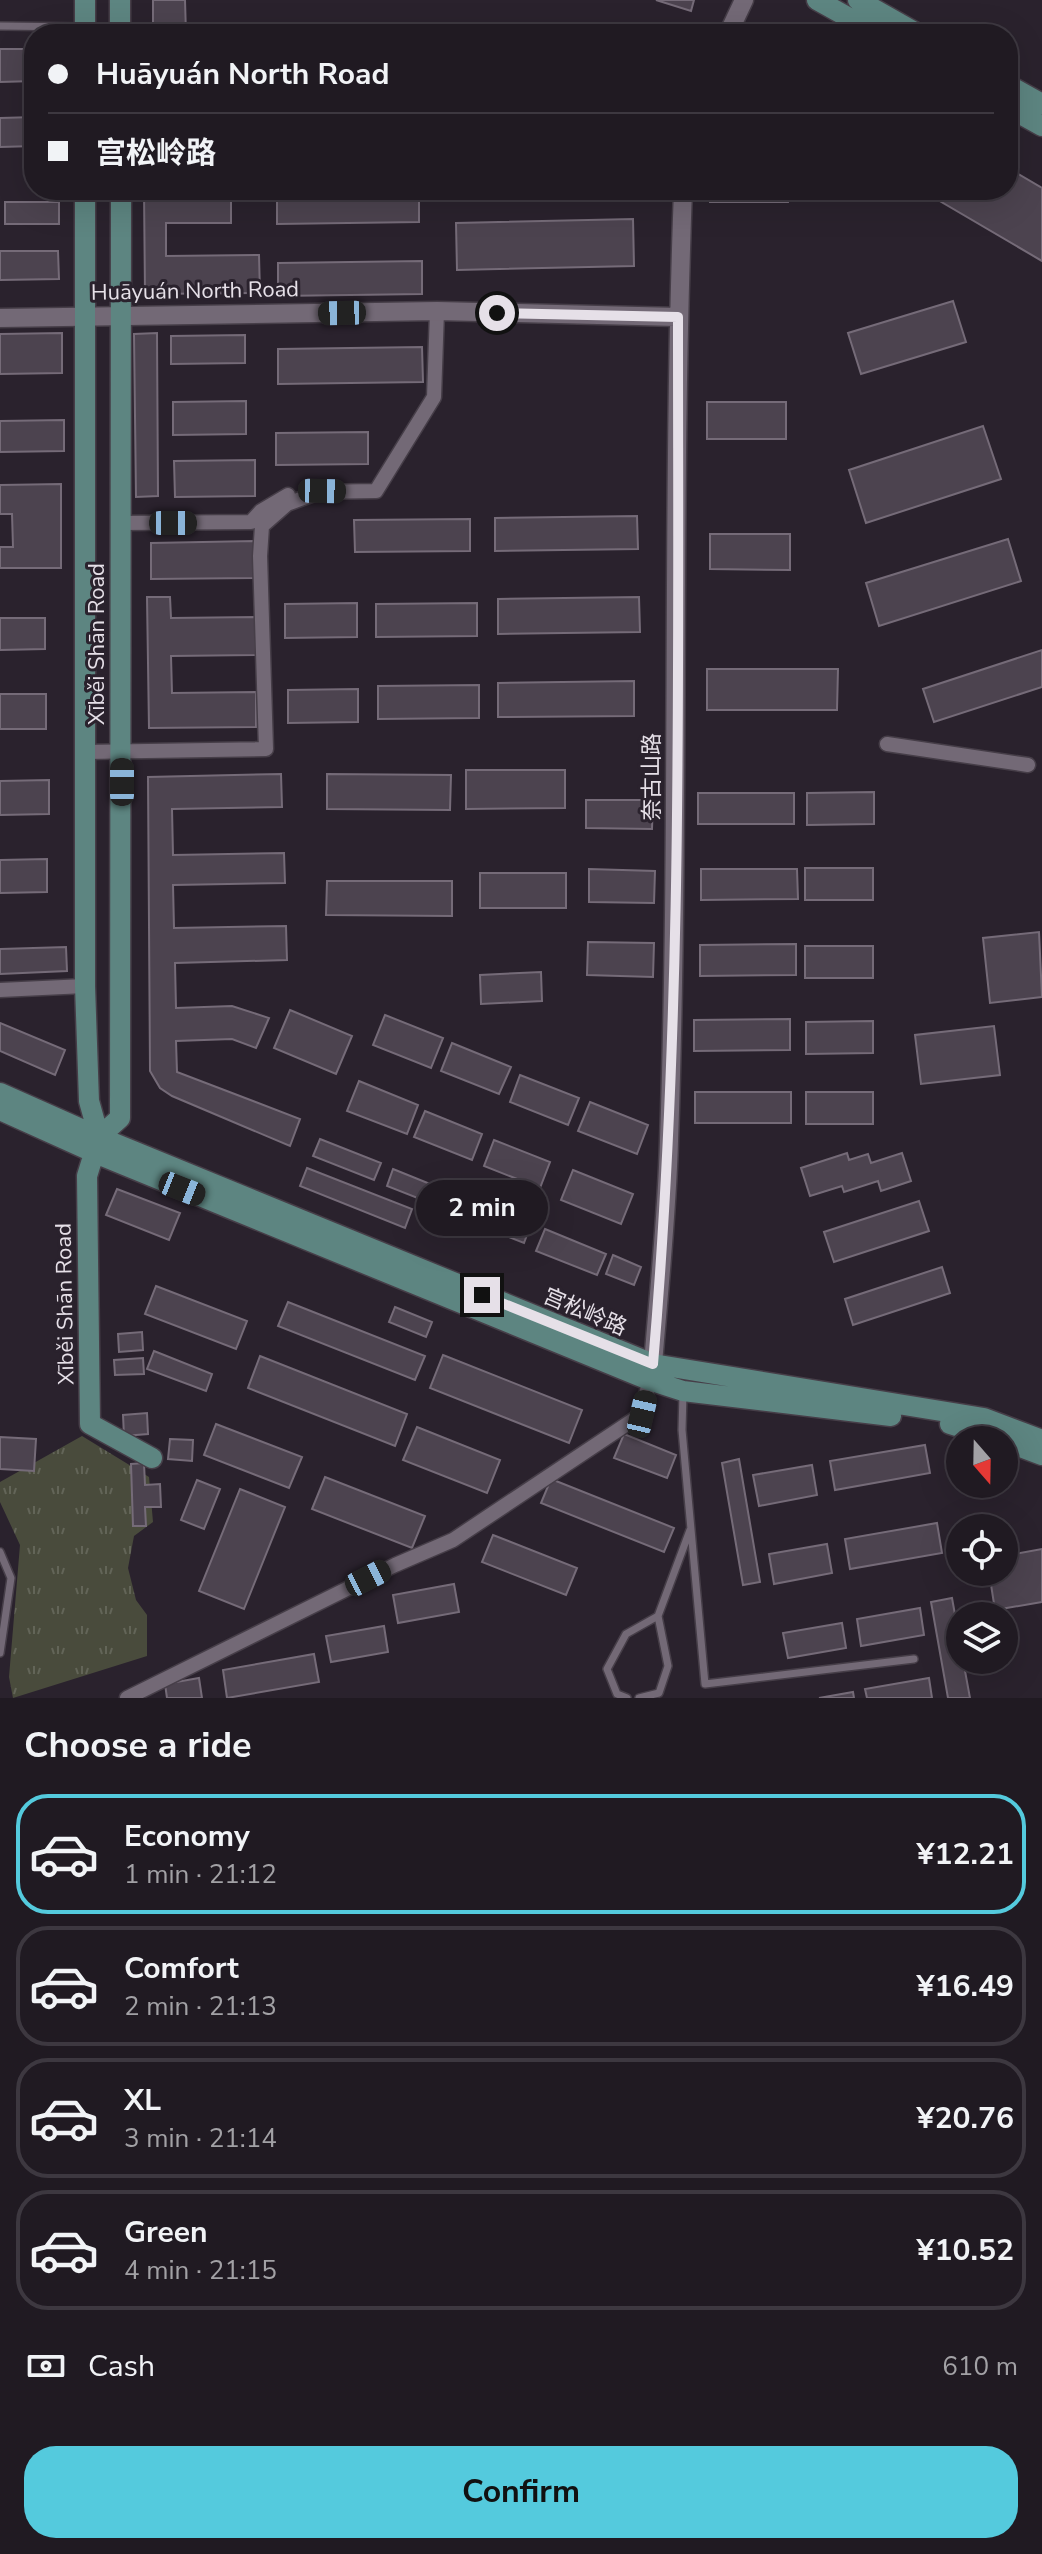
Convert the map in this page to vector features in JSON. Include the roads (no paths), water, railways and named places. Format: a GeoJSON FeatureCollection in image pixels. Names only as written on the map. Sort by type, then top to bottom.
{"type":"FeatureCollection","features":[{"type":"Feature","properties":{"kind":"main road"},"geometry":{"type":"LineString","coordinates":[[85,0],[85,24]]}},
{"type":"Feature","properties":{"kind":"main road"},"geometry":{"type":"LineString","coordinates":[[120,0],[120,24]]}},
{"type":"Feature","properties":{"kind":"main road"},"geometry":{"type":"LineString","coordinates":[[817,0],[860,24]]}},
{"type":"Feature","properties":{"kind":"main road"},"geometry":{"type":"LineString","coordinates":[[858,0],[900,24]]}},
{"type":"Feature","properties":{"kind":"main road"},"geometry":{"type":"LineString","coordinates":[[1018,91],[1042,104]]}},
{"type":"Feature","properties":{"kind":"main road"},"geometry":{"type":"LineString","coordinates":[[1018,113],[1042,126]]}},
{"type":"Feature","properties":{"kind":"main road","name":"Xīběi Shān Road"},"geometry":{"type":"LineString","coordinates":[[85,200],[85,986],[89,1101],[97,1145]]}},
{"type":"Feature","properties":{"kind":"main road","name":"Xīběi Shān Road"},"geometry":{"type":"LineString","coordinates":[[121,200],[120,1118],[97,1145],[87,1176],[90,1424],[152,1458]]}},
{"type":"Feature","properties":{"kind":"main road"},"geometry":{"type":"LineString","coordinates":[[0,1093],[97,1145]]}},
{"type":"Feature","properties":{"kind":"main road"},"geometry":{"type":"LineString","coordinates":[[0,1110],[97,1145],[651,1372],[684,1381],[962,1426]]}},
{"type":"Feature","properties":{"kind":"main road"},"geometry":{"type":"LineString","coordinates":[[684,1381],[984,1418],[1042,1440]]}},
{"type":"Feature","properties":{"kind":"main road"},"geometry":{"type":"LineString","coordinates":[[1018,1446],[1042,1455]]}},
{"type":"Feature","properties":{"kind":"street"},"geometry":{"type":"LineString","coordinates":[[733,24],[744,0]]}},
{"type":"Feature","properties":{"kind":"street","name":"奈古山路"},"geometry":{"type":"LineString","coordinates":[[651,1372],[670,1124],[677,804],[678,317],[683,200]]}},
{"type":"Feature","properties":{"kind":"street"},"geometry":{"type":"LineString","coordinates":[[120,523],[251,522],[261,511],[288,495],[322,491],[376,491],[434,397],[437,311]]}},
{"type":"Feature","properties":{"kind":"street","name":"Huāyuán North Road"},"geometry":{"type":"LineString","coordinates":[[0,318],[437,311],[678,317]]}},
{"type":"Feature","properties":{"kind":"street"},"geometry":{"type":"LineString","coordinates":[[85,752],[266,749],[260,556],[262,526],[287,504],[322,491]]}},
{"type":"Feature","properties":{"kind":"street"},"geometry":{"type":"LineString","coordinates":[[887,744],[1028,765]]}},
{"type":"Feature","properties":{"kind":"street"},"geometry":{"type":"LineString","coordinates":[[0,990],[85,986]]}},
{"type":"Feature","properties":{"kind":"street"},"geometry":{"type":"LineString","coordinates":[[127,1698],[395,1565],[453,1540],[642,1414],[651,1372]]}},
{"type":"Feature","properties":{"kind":"lane"},"geometry":{"type":"LineString","coordinates":[[0,26],[24,27]]}},
{"type":"Feature","properties":{"kind":"lane"},"geometry":{"type":"LineString","coordinates":[[684,1381],[682,1430],[705,1684],[914,1659]]}},
{"type":"Feature","properties":{"kind":"lane"},"geometry":{"type":"LineString","coordinates":[[639,1698],[659,1693],[668,1666],[658,1616],[691,1528]]}},
{"type":"Feature","properties":{"kind":"lane"},"geometry":{"type":"LineString","coordinates":[[0,1552],[11,1578],[0,1653]]}},
{"type":"Feature","properties":{"kind":"lane"},"geometry":{"type":"LineString","coordinates":[[627,1698],[617,1694],[607,1669],[626,1634],[658,1616]]}}]}
